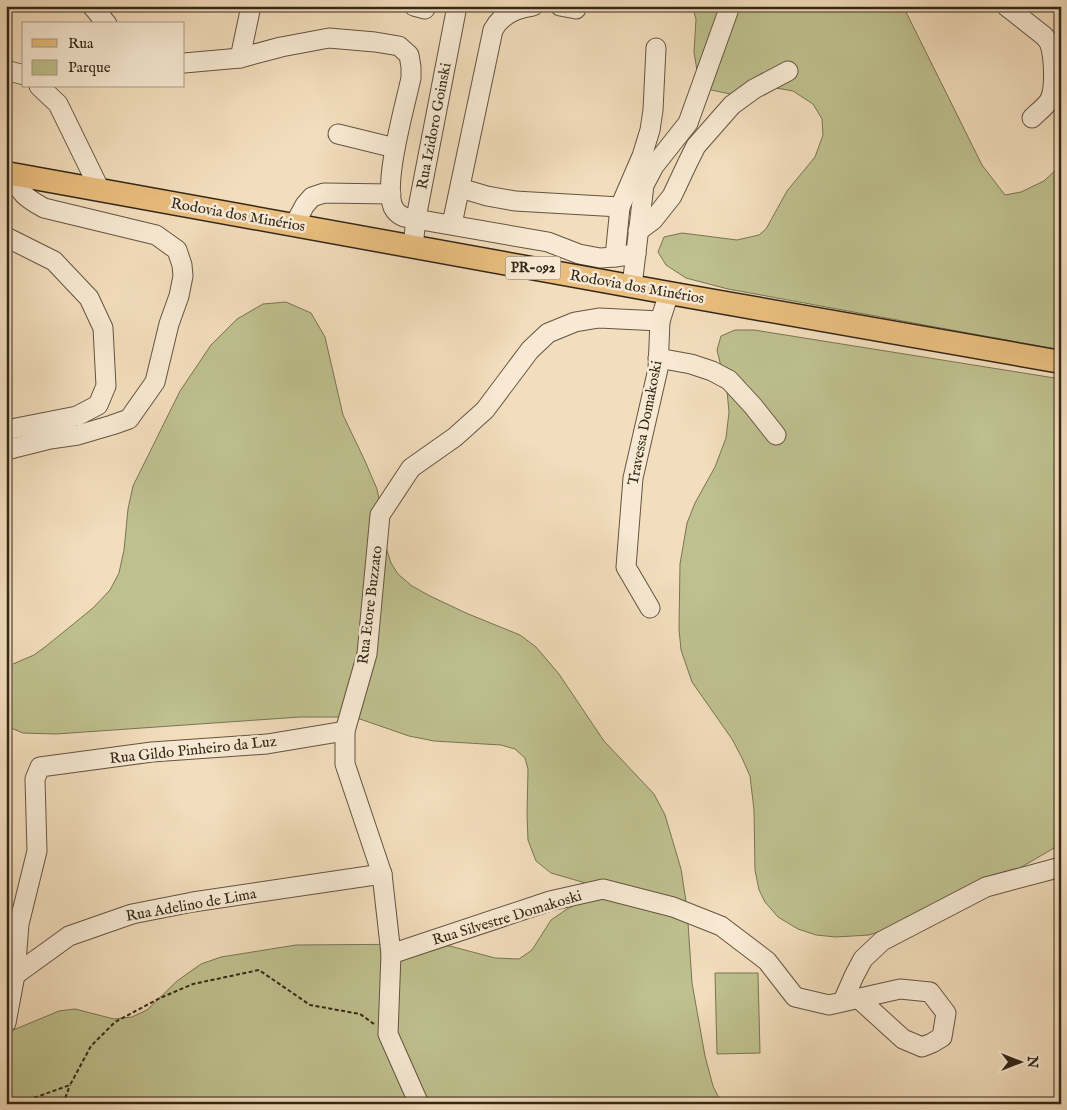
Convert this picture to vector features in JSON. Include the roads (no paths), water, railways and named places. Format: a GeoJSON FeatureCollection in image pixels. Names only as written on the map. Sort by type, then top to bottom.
{"type":"FeatureCollection","features":[{"type":"Feature","properties":{"kind":"main road","name":"Rodovia dos Minérios"},"geometry":{"type":"LineString","coordinates":[[8,173],[669,294],[1061,362]]}},
{"type":"Feature","properties":{"kind":"street"},"geometry":{"type":"LineString","coordinates":[[92,6],[105,22]]}},
{"type":"Feature","properties":{"kind":"street"},"geometry":{"type":"LineString","coordinates":[[240,58],[251,6]]}},
{"type":"Feature","properties":{"kind":"street","name":"Rua Izidoro Goinski"},"geometry":{"type":"LineString","coordinates":[[412,247],[457,6]]}},
{"type":"Feature","properties":{"kind":"street"},"geometry":{"type":"LineString","coordinates":[[452,224],[493,30],[498,21],[509,13],[523,7],[533,6]]}},
{"type":"Feature","properties":{"kind":"street"},"geometry":{"type":"LineString","coordinates":[[632,286],[644,185],[654,166],[688,123],[730,6]]}},
{"type":"Feature","properties":{"kind":"street"},"geometry":{"type":"LineString","coordinates":[[1006,6],[1044,36],[1051,50],[1054,81],[1053,92],[1049,102],[1032,118]]}},
{"type":"Feature","properties":{"kind":"street"},"geometry":{"type":"LineString","coordinates":[[185,62],[240,58],[281,47],[329,38],[399,46],[409,55],[411,78],[395,148],[391,179],[393,206],[398,215],[548,242],[579,254],[600,258],[636,254]]}},
{"type":"Feature","properties":{"kind":"street"},"geometry":{"type":"LineString","coordinates":[[615,257],[620,207],[642,156],[650,130],[653,110],[656,48]]}},
{"type":"Feature","properties":{"kind":"street"},"geometry":{"type":"LineString","coordinates":[[6,70],[22,74]]}},
{"type":"Feature","properties":{"kind":"street"},"geometry":{"type":"LineString","coordinates":[[638,232],[653,220],[672,196],[696,146],[732,105],[754,89],[788,71]]}},
{"type":"Feature","properties":{"kind":"street"},"geometry":{"type":"LineString","coordinates":[[41,88],[58,104],[100,190]]}},
{"type":"Feature","properties":{"kind":"street"},"geometry":{"type":"LineString","coordinates":[[338,134],[395,148]]}},
{"type":"Feature","properties":{"kind":"street"},"geometry":{"type":"LineString","coordinates":[[6,450],[50,439],[78,435],[112,426],[129,418],[155,382],[183,276],[177,250],[156,235],[44,208],[28,199],[18,189],[8,173]]}},
{"type":"Feature","properties":{"kind":"street"},"geometry":{"type":"LineString","coordinates":[[460,188],[487,196],[515,201],[620,207]]}},
{"type":"Feature","properties":{"kind":"street"},"geometry":{"type":"LineString","coordinates":[[294,225],[305,205],[312,197],[324,193],[391,194]]}},
{"type":"Feature","properties":{"kind":"street"},"geometry":{"type":"LineString","coordinates":[[6,237],[54,261],[88,298],[103,328],[106,386],[98,405],[77,416],[6,430]]}},
{"type":"Feature","properties":{"kind":"street"},"geometry":{"type":"LineString","coordinates":[[660,321],[669,294]]}},
{"type":"Feature","properties":{"kind":"street","name":"Rua Etore Buzzato"},"geometry":{"type":"LineString","coordinates":[[419,1104],[388,1034],[391,954],[382,874],[345,764],[345,731],[367,654],[380,515],[411,468],[455,437],[485,410],[530,350],[548,333],[575,322],[599,318],[660,321]]}},
{"type":"Feature","properties":{"kind":"street","name":"Travessa Domakoski"},"geometry":{"type":"LineString","coordinates":[[650,608],[626,567],[633,478],[656,377],[660,321]]}},
{"type":"Feature","properties":{"kind":"street"},"geometry":{"type":"LineString","coordinates":[[658,358],[691,364],[712,371],[729,380],[776,435]]}},
{"type":"Feature","properties":{"kind":"street","name":"Rua Gildo Pinheiro da Luz"},"geometry":{"type":"LineString","coordinates":[[15,975],[19,924],[37,851],[35,780],[40,767],[152,752],[267,744],[345,731]]}},
{"type":"Feature","properties":{"kind":"street","name":"Rua Silvestre Domakoski"},"geometry":{"type":"LineString","coordinates":[[391,954],[550,901],[603,889],[673,908],[721,926],[766,961],[796,997],[829,1005],[851,1000],[854,976],[863,959],[882,942],[986,887],[1061,867]]}},
{"type":"Feature","properties":{"kind":"street","name":"Rua Adelino de Lima"},"geometry":{"type":"LineString","coordinates":[[15,975],[69,936],[132,914],[193,902],[382,874]]}},
{"type":"Feature","properties":{"kind":"street"},"geometry":{"type":"LineString","coordinates":[[6,1023],[15,975]]}}]}
